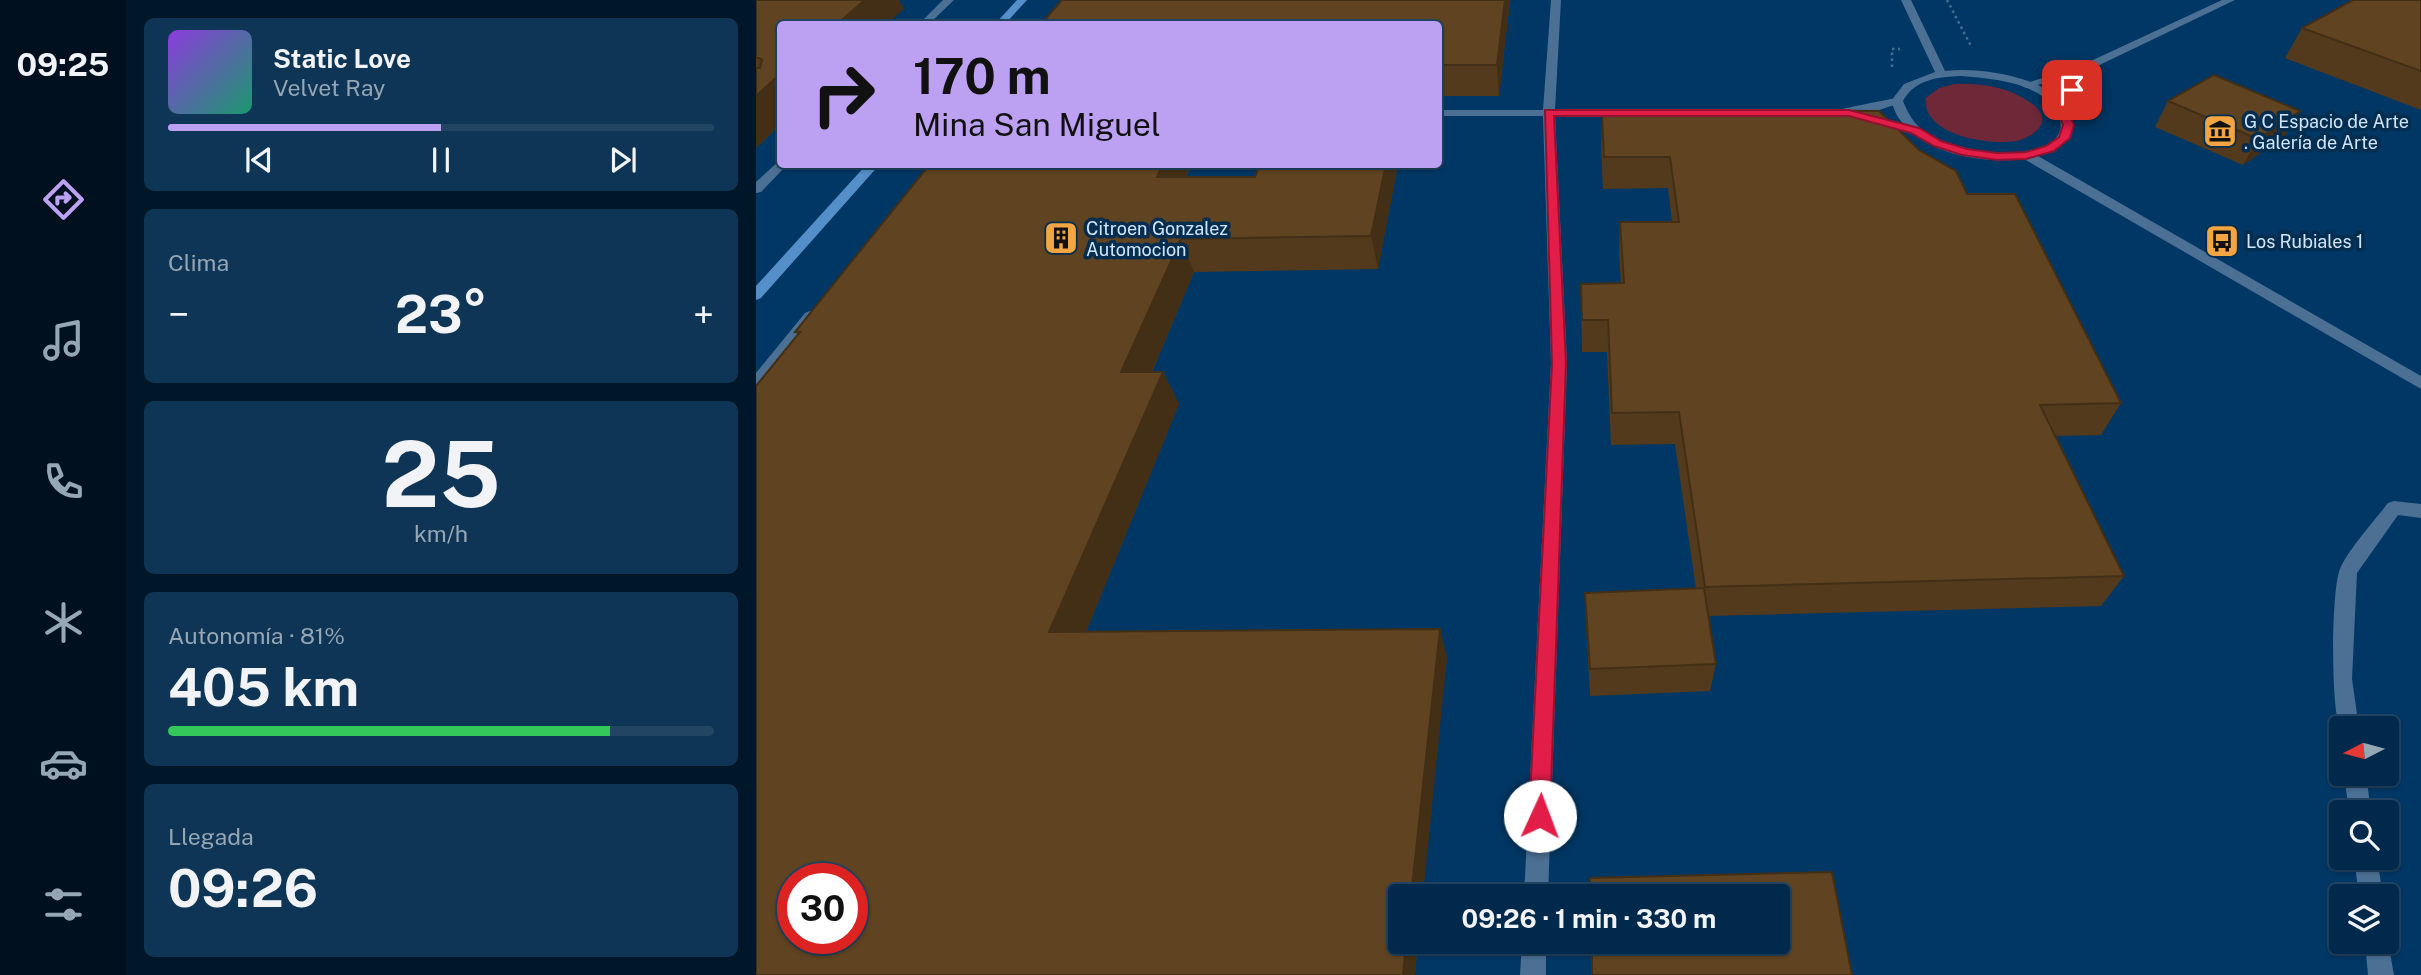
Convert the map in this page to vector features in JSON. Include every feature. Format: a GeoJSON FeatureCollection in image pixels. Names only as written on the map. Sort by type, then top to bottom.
{"type":"FeatureCollection","features":[{"type":"Feature","properties":{"kind":"main road"},"geometry":{"type":"LineString","coordinates":[[1003,21],[1022,0]]}},
{"type":"Feature","properties":{"kind":"main road"},"geometry":{"type":"LineString","coordinates":[[756,295],[870,168]]}},
{"type":"Feature","properties":{"kind":"street"},"geometry":{"type":"LineString","coordinates":[[927,21],[949,0]]}},
{"type":"Feature","properties":{"kind":"street"},"geometry":{"type":"LineString","coordinates":[[1537,884],[1559,363],[1549,112],[1556,0]]}},
{"type":"Feature","properties":{"kind":"street"},"geometry":{"type":"LineString","coordinates":[[1906,0],[1941,74]]}},
{"type":"Feature","properties":{"kind":"street"},"geometry":{"type":"LineString","coordinates":[[2026,85],[2082,69],[2231,0]]}},
{"type":"Feature","properties":{"kind":"street"},"geometry":{"type":"LineString","coordinates":[[2063,110],[2082,69]]}},
{"type":"Feature","properties":{"kind":"street"},"geometry":{"type":"LineString","coordinates":[[1849,113],[1915,131],[1937,143],[1966,152],[1997,157],[2026,155],[2050,149],[2064,138],[2068,125],[2063,110],[2054,101],[2026,85],[1983,74],[1941,74],[1910,84],[1901,92],[1897,102],[1905,121],[1915,131]]}},
{"type":"Feature","properties":{"kind":"street"},"geometry":{"type":"LineString","coordinates":[[1822,113],[1849,113],[1897,102]]}},
{"type":"Feature","properties":{"kind":"street"},"geometry":{"type":"LineString","coordinates":[[1442,113],[1808,113]]}},
{"type":"Feature","properties":{"kind":"street"},"geometry":{"type":"LineString","coordinates":[[2026,155],[2421,383]]}},
{"type":"Feature","properties":{"kind":"street"},"geometry":{"type":"LineString","coordinates":[[756,189],[777,168]]}},
{"type":"Feature","properties":{"kind":"street"},"geometry":{"type":"LineString","coordinates":[[756,384],[824,300]]}},
{"type":"Feature","properties":{"kind":"street"},"geometry":{"type":"LineString","coordinates":[[2347,716],[2342,679],[2348,572],[2394,508],[2421,511]]}},
{"type":"Feature","properties":{"kind":"street"},"geometry":{"type":"LineString","coordinates":[[1534,954],[1534,975]]}},
{"type":"Feature","properties":{"kind":"street"},"geometry":{"type":"LineString","coordinates":[[2378,954],[2381,975]]}},
{"type":"Feature","properties":{"kind":"shaded area"},"geometry":{"type":"Polygon","coordinates":[[[1955,84],[1985,85],[2013,93],[2038,109],[2042,115],[2040,126],[2024,139],[2004,142],[1974,139],[1945,129],[1934,121],[1927,111],[1926,98],[1939,88],[1955,84]]]}},
{"type":"Feature","properties":{"kind":"building"},"geometry":{"type":"Polygon","coordinates":[[[756,0],[865,0],[840,21],[777,21],[777,77],[756,96],[756,68],[760,68],[762,60],[756,58],[756,0]]]}},
{"type":"Feature","properties":{"kind":"building"},"geometry":{"type":"Polygon","coordinates":[[[1062,0],[1505,0],[1497,65],[1442,65],[1442,21],[1044,21],[1062,0]]]}},
{"type":"Feature","properties":{"kind":"building"},"geometry":{"type":"Polygon","coordinates":[[[2353,0],[2421,0],[2421,71],[2302,28],[2353,0]]]}},
{"type":"Feature","properties":{"kind":"building"},"geometry":{"type":"Polygon","coordinates":[[[2214,75],[2300,111],[2258,139],[2168,101],[2214,75]]]}},
{"type":"Feature","properties":{"kind":"building"},"geometry":{"type":"Polygon","coordinates":[[[1774,110],[1879,111],[1919,150],[1956,171],[1967,194],[2015,194],[2121,403],[2040,405],[2124,576],[1705,587],[1679,412],[1612,413],[1608,320],[1582,320],[1581,284],[1624,283],[1620,222],[1679,222],[1670,157],[1604,157],[1602,116],[1775,114],[1774,110]]]}},
{"type":"Feature","properties":{"kind":"building"},"geometry":{"type":"Polygon","coordinates":[[[927,168],[1161,168],[1157,177],[1255,177],[1258,168],[1385,168],[1371,236],[1181,239],[1121,372],[1163,372],[1049,632],[1440,629],[1412,884],[1388,884],[1388,954],[1405,954],[1403,975],[756,975],[756,386],[800,332],[795,332],[927,168]]]}},
{"type":"Feature","properties":{"kind":"building"},"geometry":{"type":"Polygon","coordinates":[[[1704,588],[1716,664],[1590,669],[1585,593],[1704,588]]]}},
{"type":"Feature","properties":{"kind":"building"},"geometry":{"type":"Polygon","coordinates":[[[1832,872],[1852,975],[1592,975],[1592,954],[1790,954],[1790,884],[1590,884],[1590,878],[1832,872]]]}},
{"type":"Feature","properties":{"kind":"place","name":"G C Espacio de Arte . Galería de Arte"},"geometry":{"type":"Point","coordinates":[2220,131]}},
{"type":"Feature","properties":{"kind":"place","name":"Citroen Gonzalez Automocion"},"geometry":{"type":"Point","coordinates":[1061,238]}},
{"type":"Feature","properties":{"kind":"place","name":"Los Rubiales 1"},"geometry":{"type":"Point","coordinates":[2222,241]}},
{"type":"Feature","properties":{"kind":"route"},"geometry":{"type":"LineString","coordinates":[[1540,816],[1559,363],[1549,112],[1849,113],[1915,131],[1937,143],[1966,152],[1997,157],[2026,155],[2050,149],[2064,138],[2068,125],[2063,110],[2072,90]]}}]}
